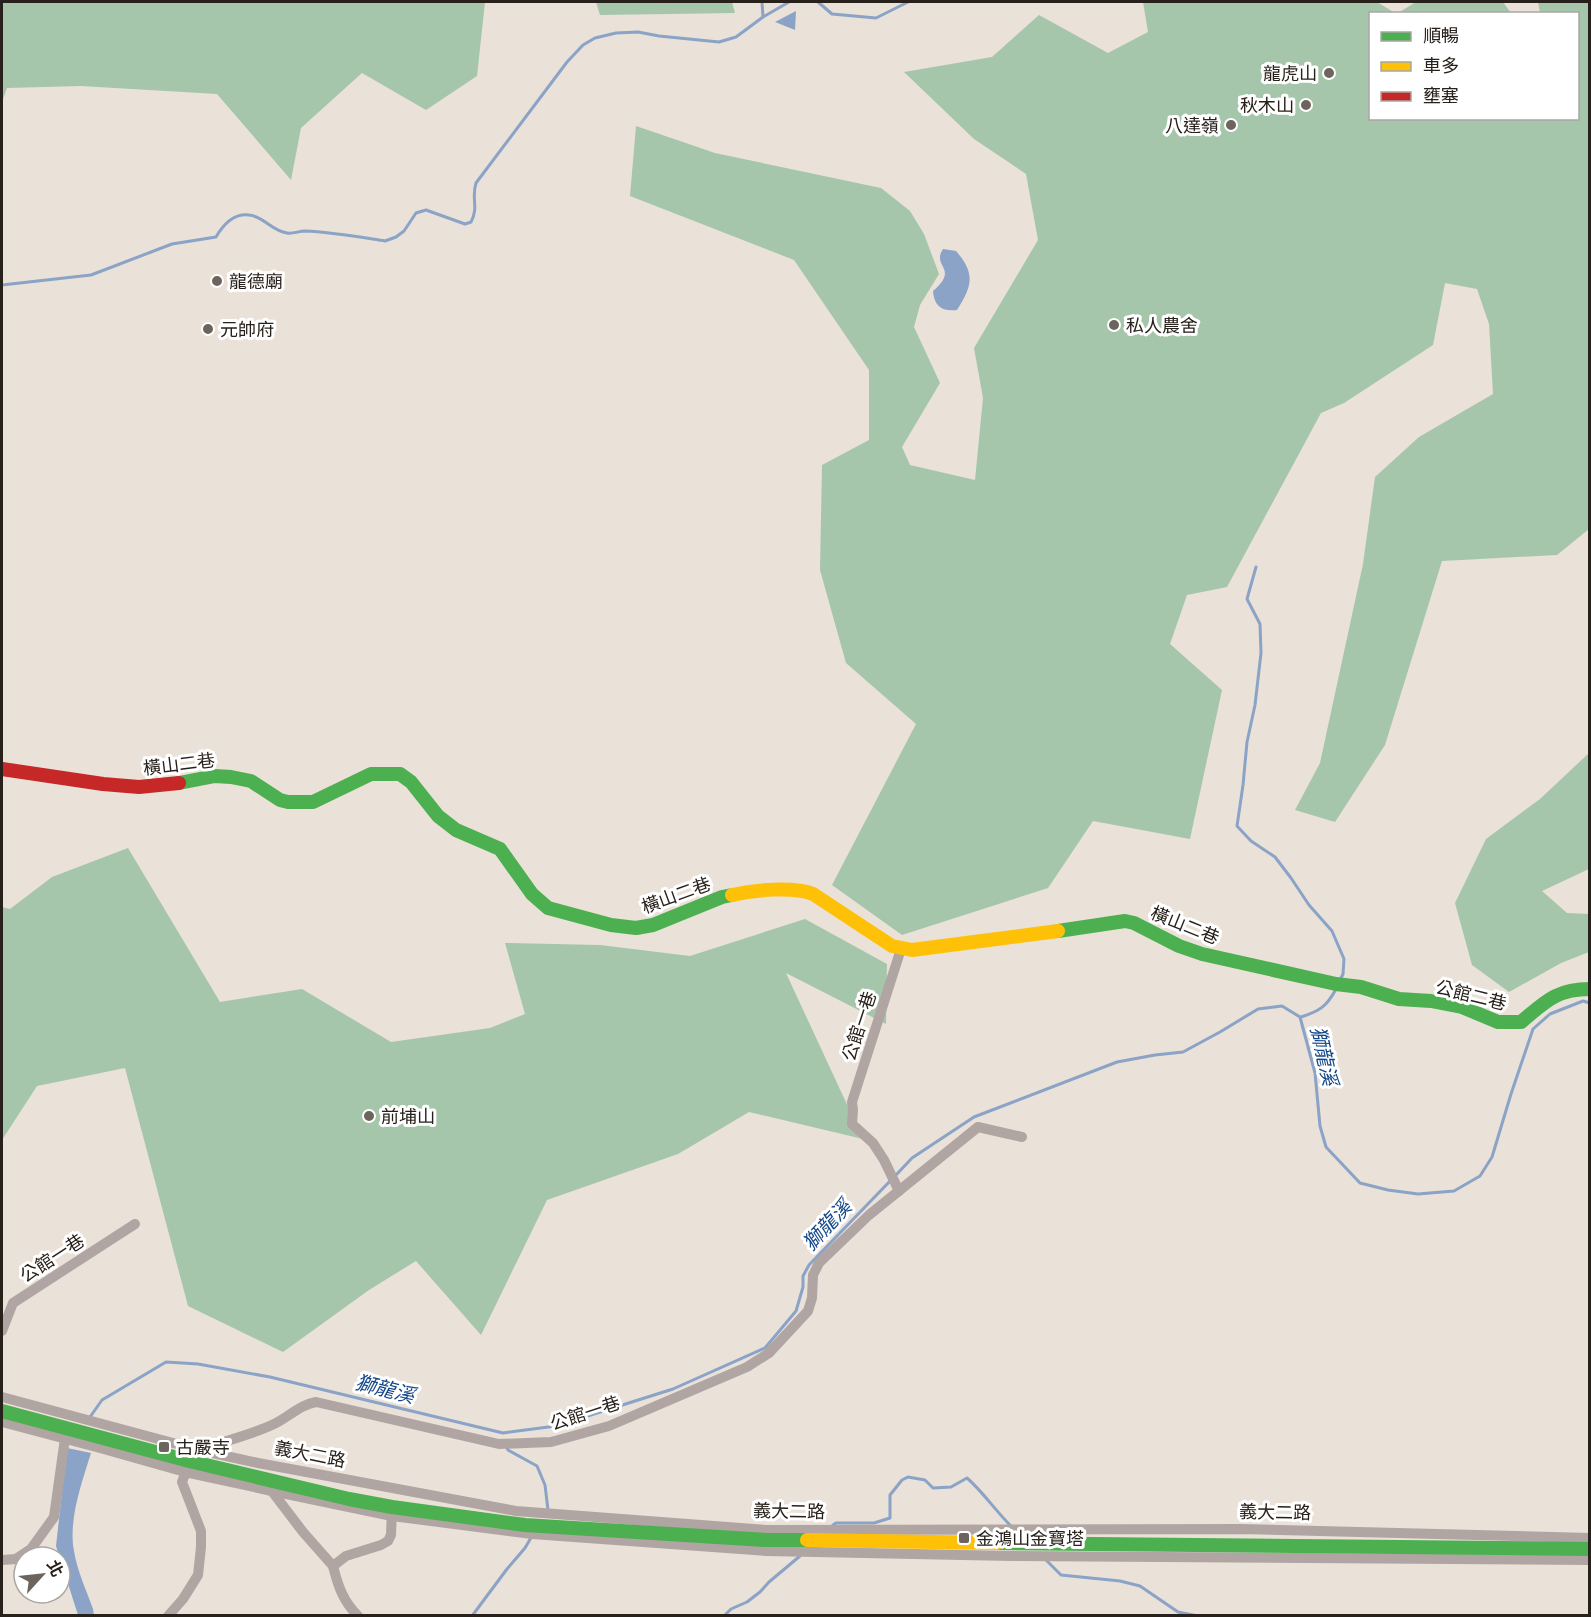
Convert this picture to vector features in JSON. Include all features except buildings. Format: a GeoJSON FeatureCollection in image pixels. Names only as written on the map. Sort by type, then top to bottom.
{"type":"FeatureCollection","features":[{"type":"Feature","properties":{"kind":"street","name":"橫山二巷"},"geometry":{"type":"LineString","coordinates":[[2,769],[139,787],[171,785],[215,776],[231,777],[251,782],[280,800],[288,802],[319,800],[371,774],[400,774],[411,782],[438,816],[456,830],[500,849],[532,894],[548,908],[611,925],[636,928],[652,925],[722,897],[741,893],[795,889],[813,894],[892,946],[901,949],[912,950],[1125,921],[1202,954],[1340,984]]}},
{"type":"Feature","properties":{"kind":"street","name":"公館一巷"},"geometry":{"type":"LineString","coordinates":[[897,1187],[873,1143],[852,1124],[852,1102],[901,949]]}},
{"type":"Feature","properties":{"kind":"street","name":"公館二巷"},"geometry":{"type":"LineString","coordinates":[[1340,984],[1361,987],[1399,999],[1431,1001],[1462,1007],[1498,1022],[1508,1023],[1521,1022],[1546,1001],[1560,993],[1574,989],[1590,989]]}},
{"type":"Feature","properties":{"kind":"street","name":"公館一巷"},"geometry":{"type":"LineString","coordinates":[[199,1450],[259,1431],[277,1423],[305,1404],[316,1402],[499,1444],[550,1442],[609,1426],[747,1367],[769,1353],[808,1311],[812,1298],[813,1275],[819,1263],[897,1187],[978,1127],[1022,1137]]}},
{"type":"Feature","properties":{"kind":"street","name":"公館一巷"},"geometry":{"type":"LineString","coordinates":[[2,1331],[13,1303],[135,1224]]}},
{"type":"Feature","properties":{"kind":"street","name":"義大二路"},"geometry":{"type":"LineString","coordinates":[[2,1397],[66,1426]]}},
{"type":"Feature","properties":{"kind":"street","name":"義大二路"},"geometry":{"type":"LineString","coordinates":[[2,1411],[102,1436],[187,1467],[272,1491],[532,1534],[766,1551],[1011,1556],[1590,1560]]}},
{"type":"Feature","properties":{"kind":"street","name":"義大二路"},"geometry":{"type":"LineString","coordinates":[[2,1422],[66,1426]]}},
{"type":"Feature","properties":{"kind":"street"},"geometry":{"type":"LineString","coordinates":[[2,1560],[16,1559],[31,1549],[54,1517],[66,1426]]}},
{"type":"Feature","properties":{"kind":"street","name":"義大二路"},"geometry":{"type":"LineString","coordinates":[[102,1436],[199,1450],[516,1511],[766,1530],[1240,1529],[1590,1538]]}},
{"type":"Feature","properties":{"kind":"street"},"geometry":{"type":"LineString","coordinates":[[168,1616],[183,1599],[198,1575],[201,1531],[182,1482],[187,1467],[199,1450]]}},
{"type":"Feature","properties":{"kind":"street","name":"義大二路"},"geometry":{"type":"LineString","coordinates":[[187,1467],[262,1478],[392,1511],[525,1525],[766,1540],[1590,1549]]}},
{"type":"Feature","properties":{"kind":"street"},"geometry":{"type":"LineString","coordinates":[[262,1478],[303,1532],[333,1566],[338,1587],[344,1599],[358,1616]]}},
{"type":"Feature","properties":{"kind":"street"},"geometry":{"type":"LineString","coordinates":[[333,1566],[346,1556],[388,1541],[392,1511]]}},
{"type":"Feature","properties":{"kind":"green space"},"geometry":{"type":"Polygon","coordinates":[[[2,2],[485,2],[477,76],[426,110],[362,73],[301,128],[291,180],[217,94],[81,86],[7,88],[2,102],[2,2]]]}},
{"type":"Feature","properties":{"kind":"green space"},"geometry":{"type":"Polygon","coordinates":[[[596,2],[732,2],[735,13],[600,15],[596,2]]]}},
{"type":"Feature","properties":{"kind":"green space"},"geometry":{"type":"Polygon","coordinates":[[[1143,2],[1377,2],[1393,12],[1369,12],[1369,120],[1579,120],[1579,12],[1540,12],[1538,2],[1589,2],[1589,529],[1557,555],[1442,561],[1385,745],[1335,822],[1295,810],[1320,763],[1363,564],[1375,477],[1419,437],[1493,394],[1489,324],[1477,289],[1445,283],[1433,345],[1344,403],[1321,413],[1227,587],[1187,595],[1170,644],[1222,690],[1190,839],[1093,821],[1048,888],[902,935],[832,885],[916,724],[846,663],[820,570],[822,465],[869,440],[869,370],[794,260],[630,196],[636,126],[715,153],[881,188],[910,211],[924,234],[939,274],[920,305],[914,327],[940,383],[902,447],[910,465],[975,480],[983,398],[974,348],[1038,240],[1026,174],[974,139],[904,72],[992,57],[1039,15],[1108,53],[1148,32],[1143,2]]]}},
{"type":"Feature","properties":{"kind":"green space"},"geometry":{"type":"Polygon","coordinates":[[[1416,2],[1503,2],[1510,12],[1400,12],[1416,2]]]}},
{"type":"Feature","properties":{"kind":"green space"},"geometry":{"type":"Polygon","coordinates":[[[1589,753],[1589,869],[1542,891],[1567,913],[1589,914],[1589,952],[1561,963],[1509,992],[1472,965],[1455,903],[1486,839],[1540,799],[1589,753]]]}},
{"type":"Feature","properties":{"kind":"green space"},"geometry":{"type":"Polygon","coordinates":[[[128,848],[220,1002],[302,989],[391,1042],[490,1028],[525,1014],[505,943],[600,945],[690,956],[805,919],[887,964],[886,1024],[786,973],[863,1139],[749,1112],[678,1154],[547,1200],[481,1335],[416,1261],[369,1290],[283,1352],[188,1306],[125,1068],[37,1086],[2,1140],[2,907],[10,909],[52,877],[128,848]]]}},
{"type":"Feature","properties":{"kind":"water"},"geometry":{"type":"Polygon","coordinates":[[[796,11],[795,30],[775,22],[796,11]]]}},
{"type":"Feature","properties":{"kind":"water"},"geometry":{"type":"Polygon","coordinates":[[[943,249],[956,251],[969,273],[969,287],[957,310],[943,309],[935,301],[933,291],[941,283],[945,272],[940,260],[943,249]]]}},
{"type":"Feature","properties":{"kind":"water"},"geometry":{"type":"Polygon","coordinates":[[[67,1448],[91,1453],[74,1514],[73,1539],[77,1565],[94,1615],[78,1615],[72,1596],[72,1545],[56,1545],[67,1448]]]}},
{"type":"Feature","properties":{"kind":"waterway"},"geometry":{"type":"LineString","coordinates":[[762,2],[763,17]]}},
{"type":"Feature","properties":{"kind":"waterway"},"geometry":{"type":"LineString","coordinates":[[2,285],[91,275],[172,244],[216,237],[229,221],[243,215],[254,216],[287,233],[305,231],[385,241],[404,231],[416,213],[426,210],[465,224],[471,222],[476,183],[567,62],[583,45],[595,38],[616,33],[638,32],[719,42],[736,37],[763,17],[789,2]]}},
{"type":"Feature","properties":{"kind":"waterway"},"geometry":{"type":"LineString","coordinates":[[818,2],[832,14],[876,18],[908,2]]}},
{"type":"Feature","properties":{"kind":"waterway"},"geometry":{"type":"LineString","coordinates":[[1256,567],[1247,599],[1260,624],[1261,653],[1237,826],[1251,841],[1275,857],[1309,905],[1332,931],[1344,959],[1343,974],[1340,980]]}},
{"type":"Feature","properties":{"kind":"waterway"},"geometry":{"type":"LineString","coordinates":[[1301,1017],[1322,1007],[1336,989]]}},
{"type":"Feature","properties":{"kind":"waterway","name":"獅龍溪"},"geometry":{"type":"LineString","coordinates":[[896,1175],[912,1158],[974,1117],[1117,1062],[1183,1052],[1258,1009],[1282,1006],[1300,1017],[1315,1073],[1320,1126],[1326,1147],[1360,1183],[1418,1194],[1454,1191],[1480,1176],[1492,1157],[1533,1029],[1550,1014],[1583,1001],[1590,1003]]}},
{"type":"Feature","properties":{"kind":"waterway","name":"獅龍溪"},"geometry":{"type":"LineString","coordinates":[[90,1417],[102,1400],[166,1362],[198,1364],[270,1377],[503,1433],[556,1426],[673,1389],[765,1348],[796,1311],[803,1287],[803,1276],[809,1265],[891,1180]]}},
{"type":"Feature","properties":{"kind":"waterway"},"geometry":{"type":"LineString","coordinates":[[506,1446],[508,1450],[537,1466],[545,1485],[548,1510]]}},
{"type":"Feature","properties":{"kind":"waterway"},"geometry":{"type":"LineString","coordinates":[[833,1525],[836,1523],[874,1523],[890,1518],[890,1495],[902,1480],[908,1477],[925,1480],[933,1488],[951,1487],[967,1478],[1010,1525]]}},
{"type":"Feature","properties":{"kind":"waterway"},"geometry":{"type":"LineString","coordinates":[[472,1616],[532,1536]]}},
{"type":"Feature","properties":{"kind":"waterway"},"geometry":{"type":"LineString","coordinates":[[724,1616],[731,1609],[747,1602],[760,1592],[800,1556]]}},
{"type":"Feature","properties":{"kind":"waterway"},"geometry":{"type":"LineString","coordinates":[[1045,1559],[1061,1575],[1120,1581],[1140,1586],[1178,1612],[1198,1616]]}},
{"type":"Feature","properties":{"kind":"traffic: fast"},"geometry":{"type":"LineString","coordinates":[[179,783],[215,776],[231,777],[251,781],[280,800],[313,802],[371,774],[400,774],[411,782],[438,816],[456,830],[500,849],[532,894],[548,908],[611,925],[636,928],[653,925],[732,895]]}},
{"type":"Feature","properties":{"kind":"traffic: fast"},"geometry":{"type":"LineString","coordinates":[[1058,931],[1125,921],[1202,954],[1336,984],[1361,987],[1399,999],[1431,1001],[1462,1007],[1498,1022],[1521,1022],[1544,1003],[1560,994],[1590,989]]}},
{"type":"Feature","properties":{"kind":"traffic: fast"},"geometry":{"type":"LineString","coordinates":[[2,1411],[189,1461],[392,1507],[525,1525],[766,1540],[807,1540]]}},
{"type":"Feature","properties":{"kind":"traffic: fast"},"geometry":{"type":"LineString","coordinates":[[997,1543],[1590,1549]]}},
{"type":"Feature","properties":{"kind":"traffic: slow"},"geometry":{"type":"LineString","coordinates":[[732,895],[785,889],[813,894],[892,946],[912,950],[1058,931]]}},
{"type":"Feature","properties":{"kind":"traffic: slow"},"geometry":{"type":"LineString","coordinates":[[807,1540],[997,1543]]}},
{"type":"Feature","properties":{"kind":"traffic: jam"},"geometry":{"type":"LineString","coordinates":[[2,769],[139,787],[179,783]]}},
{"type":"Feature","properties":{"kind":"place","name":"龍虎山"},"geometry":{"type":"Point","coordinates":[1329,73]}},
{"type":"Feature","properties":{"kind":"place","name":"秋木山"},"geometry":{"type":"Point","coordinates":[1306,105]}},
{"type":"Feature","properties":{"kind":"place","name":"八達嶺"},"geometry":{"type":"Point","coordinates":[1231,125]}},
{"type":"Feature","properties":{"kind":"place","name":"龍德廟"},"geometry":{"type":"Point","coordinates":[217,281]}},
{"type":"Feature","properties":{"kind":"place","name":"私人農舍"},"geometry":{"type":"Point","coordinates":[1114,325]}},
{"type":"Feature","properties":{"kind":"place","name":"元帥府"},"geometry":{"type":"Point","coordinates":[208,329]}},
{"type":"Feature","properties":{"kind":"place","name":"前埔山"},"geometry":{"type":"Point","coordinates":[369,1116]}},
{"type":"Feature","properties":{"kind":"place","name":"古嚴寺"},"geometry":{"type":"Point","coordinates":[164,1447]}},
{"type":"Feature","properties":{"kind":"place","name":"金鴻山金寶塔"},"geometry":{"type":"Point","coordinates":[964,1538]}}]}
